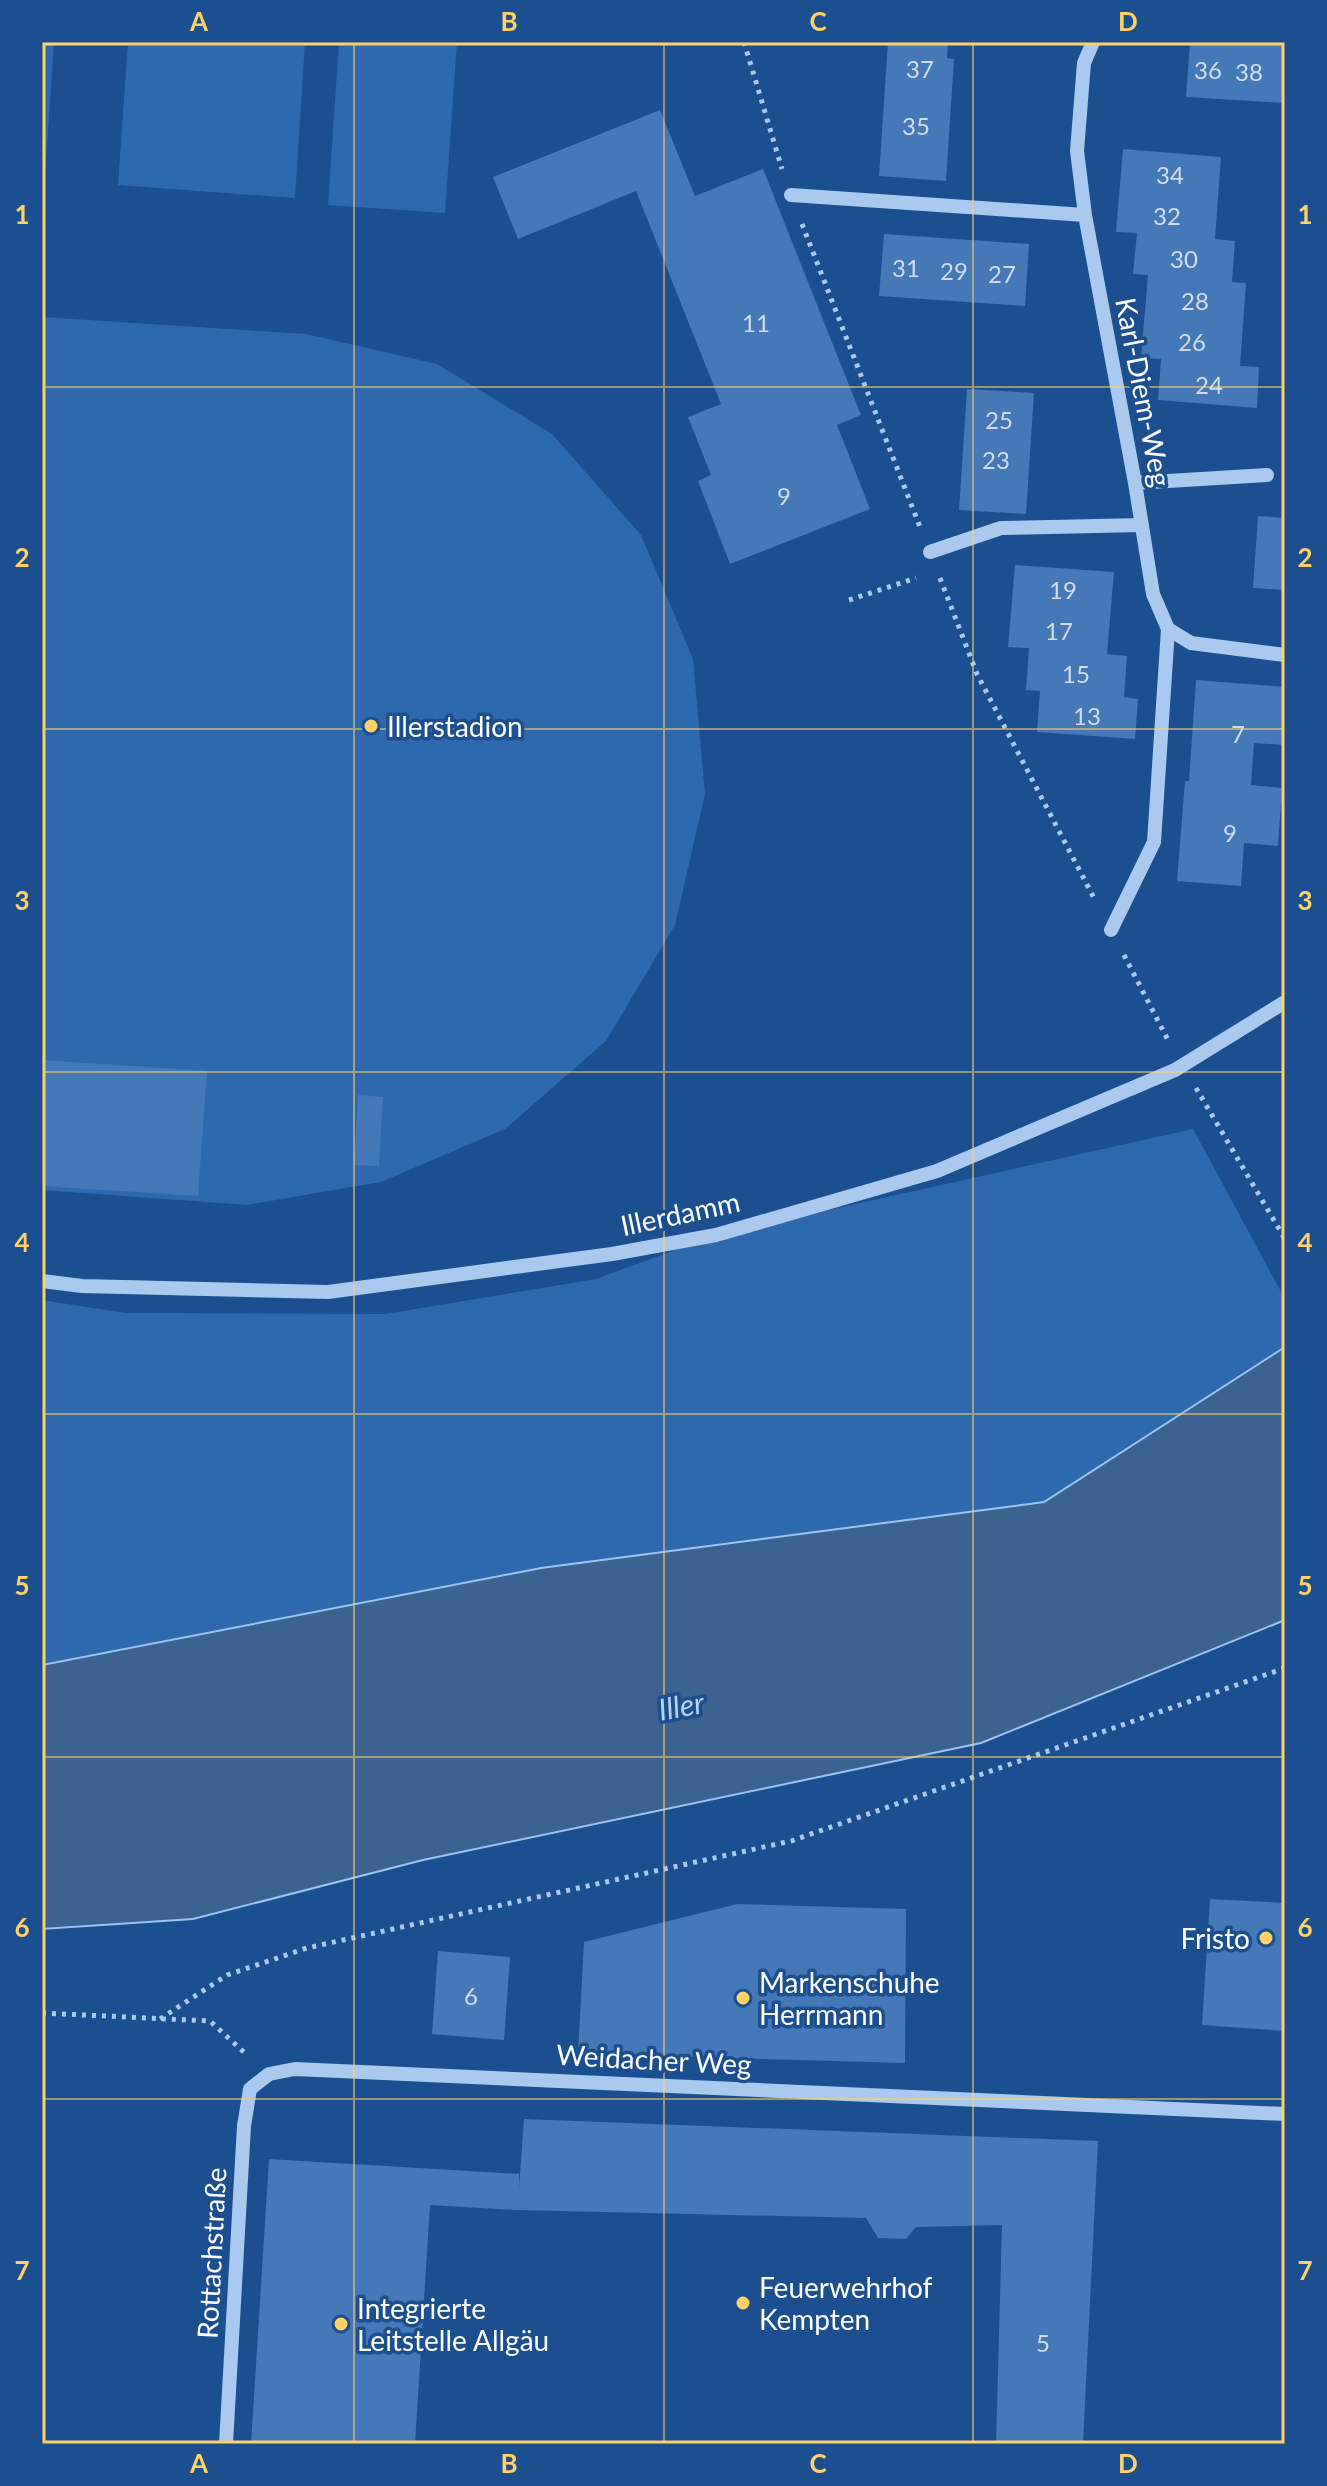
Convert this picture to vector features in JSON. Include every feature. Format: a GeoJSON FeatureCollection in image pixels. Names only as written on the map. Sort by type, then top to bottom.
{"type":"FeatureCollection","features":[{"type":"Feature","properties":{"kind":"street","name":"Karl-Diem-Weg"},"geometry":{"type":"LineString","coordinates":[[1093,42],[1084,63],[1077,151],[1085,215],[1153,594],[1168,629]]}},
{"type":"Feature","properties":{"kind":"street"},"geometry":{"type":"LineString","coordinates":[[791,195],[1085,215]]}},
{"type":"Feature","properties":{"kind":"street"},"geometry":{"type":"LineString","coordinates":[[1135,483],[1267,475]]}},
{"type":"Feature","properties":{"kind":"street"},"geometry":{"type":"LineString","coordinates":[[930,552],[1001,528],[1142,525]]}},
{"type":"Feature","properties":{"kind":"street"},"geometry":{"type":"LineString","coordinates":[[1111,930],[1154,842],[1168,629],[1191,643],[1285,655]]}},
{"type":"Feature","properties":{"kind":"street","name":"Illerdamm"},"geometry":{"type":"LineString","coordinates":[[42,1281],[82,1286],[328,1292],[612,1254],[701,1238],[937,1171],[1182,1066],[1285,1002]]}},
{"type":"Feature","properties":{"kind":"street","name":"Weidacher Weg"},"geometry":{"type":"LineString","coordinates":[[269,2074],[295,2069],[1285,2114]]}},
{"type":"Feature","properties":{"kind":"street","name":"Rottachstraße"},"geometry":{"type":"LineString","coordinates":[[226,2444],[244,2126],[250,2089],[269,2074]]}},
{"type":"Feature","properties":{"kind":"path"},"geometry":{"type":"LineString","coordinates":[[849,600],[923,576]]}},
{"type":"Feature","properties":{"kind":"path"},"geometry":{"type":"LineString","coordinates":[[1182,1066],[1285,1239]]}},
{"type":"Feature","properties":{"kind":"path"},"geometry":{"type":"LineString","coordinates":[[160,2019],[227,1975],[307,1948],[791,1841],[1285,1668]]}},
{"type":"Feature","properties":{"kind":"path"},"geometry":{"type":"LineString","coordinates":[[42,2013],[210,2021],[269,2074]]}},
{"type":"Feature","properties":{"kind":"shaded area"},"geometry":{"type":"Polygon","coordinates":[[[42,42],[54,42],[42,222],[42,42]]]}},
{"type":"Feature","properties":{"kind":"shaded area"},"geometry":{"type":"Polygon","coordinates":[[[128,42],[305,42],[295,198],[118,185],[128,42]]]}},
{"type":"Feature","properties":{"kind":"shaded area"},"geometry":{"type":"Polygon","coordinates":[[[339,42],[457,42],[445,213],[328,205],[339,42]]]}},
{"type":"Feature","properties":{"kind":"shaded area","name":"Illerstadion"},"geometry":{"type":"Polygon","coordinates":[[[42,317],[306,334],[437,364],[552,434],[641,535],[693,659],[705,794],[675,925],[606,1041],[505,1129],[381,1182],[247,1205],[42,1190],[42,317]]]}},
{"type":"Feature","properties":{"kind":"shaded area"},"geometry":{"type":"Polygon","coordinates":[[[1193,1129],[1285,1299],[1285,1347],[1044,1502],[541,1568],[42,1665],[42,1300],[125,1313],[385,1314],[596,1279],[716,1235],[1193,1129]]]}},
{"type":"Feature","properties":{"kind":"water","name":"Iller"},"geometry":{"type":"Polygon","coordinates":[[[1285,1347],[1285,1620],[981,1743],[423,1860],[193,1919],[42,1929],[42,1665],[541,1568],[1044,1502],[1285,1347]]]}},
{"type":"Feature","properties":{"kind":"building"},"geometry":{"type":"Polygon","coordinates":[[[888,42],[948,42],[947,58],[954,59],[946,181],[879,176],[888,42]]]}},
{"type":"Feature","properties":{"kind":"building"},"geometry":{"type":"Polygon","coordinates":[[[1190,42],[1285,42],[1285,103],[1186,97],[1190,42]]]}},
{"type":"Feature","properties":{"kind":"building"},"geometry":{"type":"Polygon","coordinates":[[[660,110],[695,196],[763,169],[861,415],[837,425],[870,509],[730,564],[698,481],[711,475],[688,417],[721,404],[636,191],[518,239],[493,177],[660,110]]]}},
{"type":"Feature","properties":{"kind":"building"},"geometry":{"type":"Polygon","coordinates":[[[1123,149],[1221,157],[1215,239],[1235,241],[1232,282],[1246,283],[1240,366],[1259,367],[1257,408],[1158,400],[1161,359],[1141,358],[1148,275],[1133,274],[1137,233],[1116,232],[1123,149]]]}},
{"type":"Feature","properties":{"kind":"building"},"geometry":{"type":"Polygon","coordinates":[[[884,234],[1029,244],[1025,306],[879,296],[884,234]]]}},
{"type":"Feature","properties":{"kind":"building"},"geometry":{"type":"Polygon","coordinates":[[[967,389],[1034,393],[1026,514],[959,510],[967,389]]]}},
{"type":"Feature","properties":{"kind":"building"},"geometry":{"type":"Polygon","coordinates":[[[1258,516],[1285,518],[1285,590],[1253,588],[1258,516]]]}},
{"type":"Feature","properties":{"kind":"building"},"geometry":{"type":"Polygon","coordinates":[[[1015,565],[1114,572],[1107,654],[1127,656],[1124,697],[1138,699],[1135,739],[1037,732],[1040,691],[1026,690],[1029,648],[1008,647],[1015,565]]]}},
{"type":"Feature","properties":{"kind":"building"},"geometry":{"type":"Polygon","coordinates":[[[1196,680],[1285,687],[1285,745],[1254,743],[1251,785],[1282,788],[1278,846],[1244,843],[1241,886],[1177,881],[1185,781],[1189,781],[1196,680]]]}},
{"type":"Feature","properties":{"kind":"building"},"geometry":{"type":"Polygon","coordinates":[[[42,1060],[207,1071],[198,1196],[42,1186],[42,1060]]]}},
{"type":"Feature","properties":{"kind":"building"},"geometry":{"type":"Polygon","coordinates":[[[358,1095],[383,1097],[379,1166],[354,1165],[358,1095]]]}},
{"type":"Feature","properties":{"kind":"building"},"geometry":{"type":"Polygon","coordinates":[[[1210,1899],[1285,1903],[1285,2031],[1202,2025],[1210,1899]]]}},
{"type":"Feature","properties":{"kind":"building","name":"Markenschuhe Herrmann"},"geometry":{"type":"Polygon","coordinates":[[[737,1904],[906,1909],[905,2063],[578,2054],[584,1942],[737,1904]]]}},
{"type":"Feature","properties":{"kind":"building"},"geometry":{"type":"Polygon","coordinates":[[[438,1951],[510,1957],[504,2040],[432,2034],[438,1951]]]}},
{"type":"Feature","properties":{"kind":"building"},"geometry":{"type":"Polygon","coordinates":[[[524,2119],[1098,2141],[1083,2444],[996,2444],[1002,2225],[916,2227],[906,2239],[878,2238],[866,2218],[516,2210],[430,2205],[415,2444],[251,2444],[269,2159],[519,2174],[519,2188],[524,2119]]]}},
{"type":"Feature","properties":{"kind":"place","name":"Illerstadion"},"geometry":{"type":"Point","coordinates":[371,726]}},
{"type":"Feature","properties":{"kind":"place","name":"Fristo"},"geometry":{"type":"Point","coordinates":[1266,1938]}},
{"type":"Feature","properties":{"kind":"place","name":"Markenschuhe Herrmann"},"geometry":{"type":"Point","coordinates":[743,1998]}},
{"type":"Feature","properties":{"kind":"place","name":"Feuerwehrhof Kempten"},"geometry":{"type":"Point","coordinates":[743,2303]}},
{"type":"Feature","properties":{"kind":"place","name":"Integrierte Leitstelle Allgäu"},"geometry":{"type":"Point","coordinates":[341,2324]}}]}
